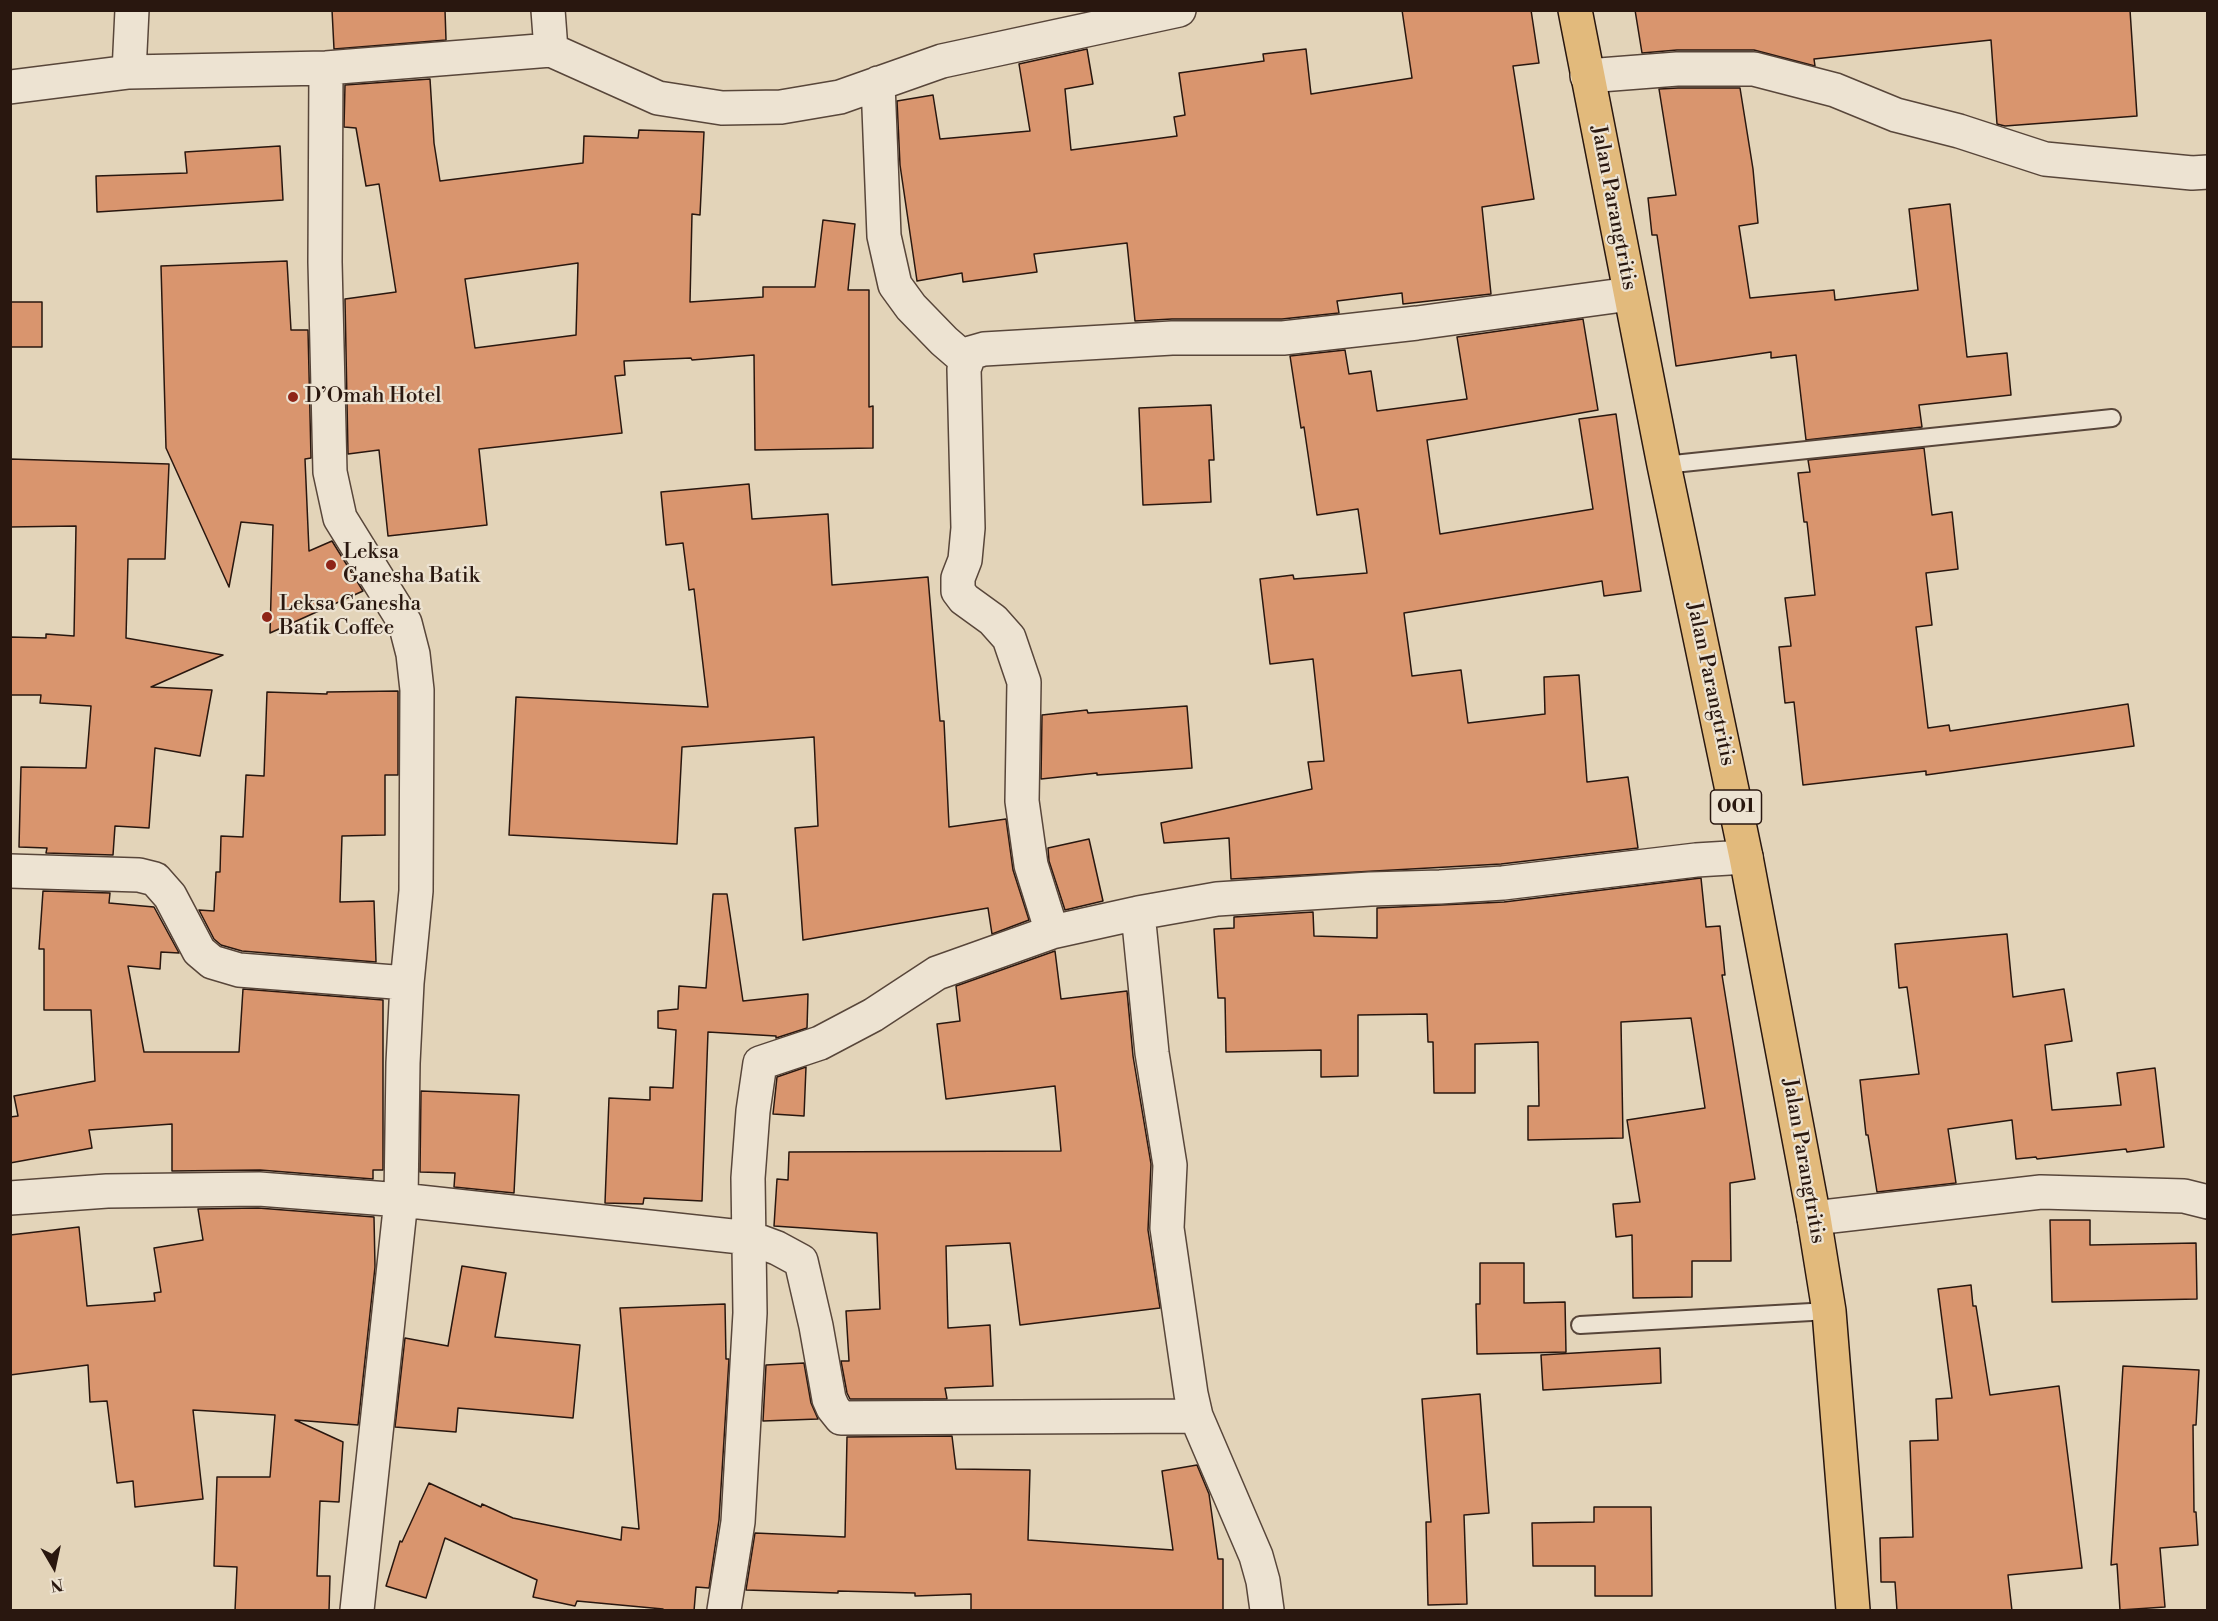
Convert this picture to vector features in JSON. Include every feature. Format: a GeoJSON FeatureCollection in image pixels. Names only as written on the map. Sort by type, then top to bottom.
{"type":"FeatureCollection","features":[{"type":"Feature","properties":{"kind":"main road","name":"Jalan Parangtritis"},"geometry":{"type":"LineString","coordinates":[[1575,10],[1664,465],[1746,857],[1814,1218],[1829,1311],[1852,1611]]}},
{"type":"Feature","properties":{"kind":"street"},"geometry":{"type":"LineString","coordinates":[[129,72],[132,10]]}},
{"type":"Feature","properties":{"kind":"street"},"geometry":{"type":"LineString","coordinates":[[548,10],[551,51]]}},
{"type":"Feature","properties":{"kind":"street"},"geometry":{"type":"LineString","coordinates":[[10,87],[129,72],[326,68],[551,51],[658,98],[722,108],[781,107],[840,97],[942,61],[1179,10]]}},
{"type":"Feature","properties":{"kind":"street"},"geometry":{"type":"LineString","coordinates":[[326,68],[325,262],[330,472],[340,518],[405,623],[413,654],[417,690],[416,891],[407,983],[403,1063],[401,1200],[357,1611]]}},
{"type":"Feature","properties":{"kind":"street"},"geometry":{"type":"LineString","coordinates":[[1587,76],[1677,69],[1754,69],[1835,90],[1896,115],[1959,131],[2045,159],[2192,173],[2208,172]]}},
{"type":"Feature","properties":{"kind":"street"},"geometry":{"type":"LineString","coordinates":[[878,83],[884,236],[895,285],[910,307],[966,360]]}},
{"type":"Feature","properties":{"kind":"street"},"geometry":{"type":"LineString","coordinates":[[1052,932],[1031,865],[1023,801],[1024,682],[1009,638],[993,620],[964,599],[958,591],[958,578],[965,560],[968,528],[964,369],[970,353],[984,349],[1172,338],[1283,338],[1417,323],[1630,294]]}},
{"type":"Feature","properties":{"kind":"street"},"geometry":{"type":"LineString","coordinates":[[724,1611],[738,1522],[750,1313],[748,1179],[753,1111],[760,1063],[820,1043],[873,1015],[937,973],[1052,932],[1138,913],[1217,899],[1503,883],[1746,857]]}},
{"type":"Feature","properties":{"kind":"street"},"geometry":{"type":"LineString","coordinates":[[10,871],[139,875],[155,879],[170,896],[199,951],[212,962],[239,970],[407,983]]}},
{"type":"Feature","properties":{"kind":"street"},"geometry":{"type":"LineString","coordinates":[[1138,913],[1152,1053],[1170,1165],[1167,1228],[1185,1364],[1196,1416],[1256,1556],[1263,1581],[1267,1611]]}},
{"type":"Feature","properties":{"kind":"street"},"geometry":{"type":"LineString","coordinates":[[10,1198],[107,1191],[259,1189],[401,1200],[750,1238],[777,1248],[801,1261],[829,1399],[841,1418],[1196,1416]]}},
{"type":"Feature","properties":{"kind":"street"},"geometry":{"type":"LineString","coordinates":[[1814,1218],[2041,1192],[2184,1196],[2208,1202]]}},
{"type":"Feature","properties":{"kind":"lane"},"geometry":{"type":"LineString","coordinates":[[1664,465],[2112,418]]}},
{"type":"Feature","properties":{"kind":"lane"},"geometry":{"type":"LineString","coordinates":[[1580,1325],[1829,1311]]}},
{"type":"Feature","properties":{"kind":"building"},"geometry":{"type":"Polygon","coordinates":[[[332,10],[445,10],[446,40],[334,49],[332,10]]]}},
{"type":"Feature","properties":{"kind":"building"},"geometry":{"type":"Polygon","coordinates":[[[1402,10],[1531,10],[1539,63],[1513,66],[1534,199],[1482,207],[1491,294],[1403,304],[1402,293],[1337,301],[1339,313],[1282,319],[1135,321],[1127,243],[1034,254],[1037,272],[963,282],[962,273],[917,281],[900,165],[897,101],[933,95],[940,139],[1030,131],[1019,64],[1087,49],[1093,84],[1065,89],[1071,150],[1177,136],[1174,117],[1185,115],[1179,73],[1264,61],[1263,54],[1306,49],[1311,94],[1412,78],[1402,10]]]}},
{"type":"Feature","properties":{"kind":"building"},"geometry":{"type":"Polygon","coordinates":[[[1635,10],[2130,10],[2137,116],[2005,126],[1997,124],[1991,40],[1814,59],[1815,66],[1754,50],[1677,50],[1642,53],[1635,10]]]}},
{"type":"Feature","properties":{"kind":"building"},"geometry":{"type":"Polygon","coordinates":[[[430,79],[434,143],[440,181],[583,163],[584,136],[638,138],[639,130],[704,132],[700,215],[692,214],[690,302],[763,297],[763,287],[815,287],[823,220],[855,224],[848,290],[869,290],[869,407],[873,406],[873,448],[755,450],[754,355],[692,360],[691,358],[624,361],[625,375],[615,376],[622,433],[479,449],[487,525],[388,536],[379,450],[348,454],[345,299],[396,292],[379,184],[366,186],[356,128],[344,127],[345,85],[430,79]],[[578,263],[465,279],[475,348],[576,335],[578,263]]]}},
{"type":"Feature","properties":{"kind":"building"},"geometry":{"type":"Polygon","coordinates":[[[1740,88],[1753,169],[1758,223],[1739,226],[1750,298],[1834,290],[1835,300],[1918,290],[1909,209],[1950,204],[1967,357],[2007,353],[2011,395],[1919,405],[1922,427],[1806,440],[1796,355],[1771,358],[1771,352],[1676,366],[1657,235],[1652,235],[1648,198],[1676,195],[1659,89],[1740,88]]]}},
{"type":"Feature","properties":{"kind":"building"},"geometry":{"type":"Polygon","coordinates":[[[280,146],[283,200],[97,212],[96,176],[187,173],[185,152],[280,146]]]}},
{"type":"Feature","properties":{"kind":"building"},"geometry":{"type":"Polygon","coordinates":[[[287,261],[291,330],[308,330],[311,458],[305,459],[309,551],[332,541],[363,591],[270,633],[273,525],[241,522],[229,587],[166,448],[161,266],[287,261]]]}},
{"type":"Feature","properties":{"kind":"building"},"geometry":{"type":"Polygon","coordinates":[[[10,302],[42,302],[42,347],[10,347],[10,302]]]}},
{"type":"Feature","properties":{"kind":"building"},"geometry":{"type":"Polygon","coordinates":[[[1583,319],[1598,410],[1427,440],[1440,534],[1593,509],[1579,419],[1616,414],[1641,591],[1604,596],[1602,581],[1404,613],[1412,676],[1461,670],[1468,723],[1545,714],[1544,677],[1579,675],[1587,782],[1628,777],[1638,848],[1501,864],[1231,879],[1229,838],[1164,843],[1161,823],[1312,789],[1308,762],[1324,761],[1313,659],[1270,664],[1260,579],[1293,575],[1294,579],[1367,573],[1358,509],[1317,515],[1304,427],[1301,428],[1290,356],[1345,350],[1349,374],[1371,371],[1377,411],[1467,399],[1457,337],[1583,319]]]}},
{"type":"Feature","properties":{"kind":"building"},"geometry":{"type":"Polygon","coordinates":[[[1211,405],[1214,460],[1209,460],[1211,502],[1143,505],[1139,408],[1211,405]]]}},
{"type":"Feature","properties":{"kind":"building"},"geometry":{"type":"Polygon","coordinates":[[[1924,448],[1932,515],[1952,512],[1958,569],[1926,573],[1932,625],[1916,627],[1928,728],[1949,725],[1950,731],[2128,704],[2134,746],[1926,775],[1926,771],[1803,785],[1794,702],[1785,703],[1779,647],[1791,646],[1785,598],[1815,595],[1807,522],[1804,522],[1798,473],[1810,472],[1808,460],[1924,448]]]}},
{"type":"Feature","properties":{"kind":"building"},"geometry":{"type":"Polygon","coordinates":[[[10,459],[169,464],[165,559],[128,559],[126,638],[223,655],[151,687],[212,690],[200,756],[155,748],[149,828],[115,826],[113,855],[46,853],[47,848],[19,847],[21,767],[86,768],[91,706],[40,703],[41,695],[10,695],[10,637],[46,638],[46,634],[74,636],[76,526],[10,527],[10,459]]]}},
{"type":"Feature","properties":{"kind":"building"},"geometry":{"type":"Polygon","coordinates":[[[749,484],[752,519],[828,514],[832,585],[928,577],[940,721],[944,721],[949,827],[1006,819],[1013,870],[1029,920],[992,934],[988,908],[803,940],[795,828],[818,826],[814,737],[682,747],[677,844],[509,835],[516,697],[708,707],[694,589],[689,590],[683,543],[666,545],[661,492],[749,484]]]}},
{"type":"Feature","properties":{"kind":"building"},"geometry":{"type":"Polygon","coordinates":[[[398,691],[398,775],[385,775],[385,835],[342,836],[340,902],[374,901],[376,962],[242,951],[221,945],[214,939],[199,910],[214,911],[216,872],[220,872],[221,836],[243,837],[246,775],[264,776],[267,692],[327,694],[327,692],[398,691]]]}},
{"type":"Feature","properties":{"kind":"building"},"geometry":{"type":"Polygon","coordinates":[[[1187,706],[1192,768],[1097,775],[1097,773],[1041,779],[1042,715],[1087,710],[1088,713],[1187,706]]]}},
{"type":"Feature","properties":{"kind":"building"},"geometry":{"type":"Polygon","coordinates":[[[1089,839],[1103,901],[1065,910],[1049,861],[1048,848],[1089,839]]]}},
{"type":"Feature","properties":{"kind":"building"},"geometry":{"type":"Polygon","coordinates":[[[1701,878],[1706,927],[1720,926],[1725,975],[1722,975],[1755,1179],[1730,1183],[1731,1261],[1692,1261],[1692,1297],[1633,1298],[1632,1235],[1616,1237],[1613,1204],[1640,1202],[1627,1120],[1705,1108],[1691,1018],[1621,1022],[1623,1138],[1528,1140],[1528,1106],[1539,1106],[1538,1042],[1475,1044],[1475,1093],[1434,1093],[1433,1042],[1428,1042],[1427,1014],[1358,1015],[1358,1076],[1321,1077],[1321,1050],[1226,1052],[1225,998],[1218,998],[1214,929],[1234,928],[1234,917],[1313,912],[1314,936],[1377,938],[1377,908],[1504,902],[1701,878]]]}},
{"type":"Feature","properties":{"kind":"building"},"geometry":{"type":"Polygon","coordinates":[[[43,891],[110,893],[109,903],[154,907],[179,953],[161,952],[160,969],[128,966],[144,1052],[239,1052],[243,989],[383,1000],[383,1170],[373,1170],[373,1179],[260,1170],[172,1171],[172,1124],[89,1130],[92,1148],[10,1163],[10,1117],[18,1116],[14,1096],[95,1081],[91,1010],[44,1010],[44,949],[39,949],[43,891]]]}},
{"type":"Feature","properties":{"kind":"building"},"geometry":{"type":"Polygon","coordinates":[[[713,894],[727,894],[743,1001],[808,994],[807,1028],[776,1038],[776,1036],[708,1032],[702,1201],[644,1198],[643,1204],[605,1203],[609,1098],[650,1100],[650,1087],[673,1088],[676,1030],[658,1028],[658,1011],[678,1009],[679,986],[706,988],[713,894]]]}},
{"type":"Feature","properties":{"kind":"building"},"geometry":{"type":"Polygon","coordinates":[[[2007,934],[2013,997],[2064,989],[2072,1041],[2045,1045],[2052,1110],[2121,1105],[2117,1073],[2155,1068],[2164,1147],[2127,1152],[2126,1149],[2037,1159],[2036,1157],[2016,1159],[2012,1120],[1948,1129],[1956,1183],[1877,1192],[1868,1135],[1866,1135],[1860,1080],[1919,1074],[1907,987],[1899,988],[1895,944],[2007,934]]]}},
{"type":"Feature","properties":{"kind":"building"},"geometry":{"type":"Polygon","coordinates":[[[1055,951],[1061,999],[1127,991],[1133,1056],[1151,1164],[1148,1230],[1160,1308],[1020,1325],[1010,1243],[946,1246],[948,1328],[990,1325],[993,1386],[945,1388],[947,1399],[850,1399],[841,1361],[849,1361],[846,1311],[880,1309],[877,1233],[774,1226],[777,1179],[788,1180],[789,1152],[1061,1151],[1055,1086],[946,1099],[937,1024],[960,1021],[956,986],[1055,951]]]}},
{"type":"Feature","properties":{"kind":"building"},"geometry":{"type":"Polygon","coordinates":[[[806,1067],[804,1116],[773,1114],[777,1077],[806,1067]]]}},
{"type":"Feature","properties":{"kind":"building"},"geometry":{"type":"Polygon","coordinates":[[[421,1091],[519,1095],[514,1193],[454,1187],[455,1173],[420,1172],[421,1091]]]}},
{"type":"Feature","properties":{"kind":"building"},"geometry":{"type":"Polygon","coordinates":[[[258,1208],[374,1217],[375,1267],[358,1425],[295,1420],[343,1442],[339,1502],[320,1501],[317,1576],[330,1576],[329,1611],[235,1611],[237,1567],[214,1566],[217,1477],[270,1477],[275,1415],[193,1410],[203,1499],[135,1507],[133,1481],[117,1483],[107,1401],[90,1402],[88,1365],[10,1375],[10,1235],[79,1227],[87,1306],[155,1301],[154,1293],[161,1292],[154,1248],[203,1240],[198,1209],[258,1208]]]}},
{"type":"Feature","properties":{"kind":"building"},"geometry":{"type":"Polygon","coordinates":[[[2050,1220],[2090,1220],[2090,1245],[2196,1243],[2197,1299],[2052,1302],[2050,1220]]]}},
{"type":"Feature","properties":{"kind":"building"},"geometry":{"type":"Polygon","coordinates":[[[1480,1263],[1524,1263],[1524,1303],[1565,1302],[1566,1352],[1477,1354],[1476,1304],[1480,1304],[1480,1263]]]}},
{"type":"Feature","properties":{"kind":"building"},"geometry":{"type":"Polygon","coordinates":[[[462,1266],[506,1273],[495,1337],[580,1345],[573,1418],[458,1408],[456,1432],[395,1427],[405,1338],[448,1346],[462,1266]]]}},
{"type":"Feature","properties":{"kind":"building"},"geometry":{"type":"Polygon","coordinates":[[[1971,1285],[1990,1395],[2059,1386],[2082,1568],[2008,1575],[2012,1611],[1897,1611],[1895,1582],[1881,1582],[1880,1538],[1913,1537],[1910,1441],[1938,1440],[1936,1399],[1952,1398],[1938,1289],[1971,1285]]]}},
{"type":"Feature","properties":{"kind":"building"},"geometry":{"type":"Polygon","coordinates":[[[725,1304],[726,1359],[729,1359],[719,1520],[709,1588],[696,1587],[694,1611],[663,1611],[663,1609],[577,1601],[575,1606],[533,1597],[537,1580],[445,1538],[426,1598],[386,1586],[400,1541],[402,1542],[429,1483],[481,1507],[482,1504],[513,1518],[621,1540],[622,1527],[639,1529],[620,1308],[725,1304]]]}},
{"type":"Feature","properties":{"kind":"building"},"geometry":{"type":"Polygon","coordinates":[[[1660,1348],[1661,1383],[1543,1390],[1541,1355],[1660,1348]]]}},
{"type":"Feature","properties":{"kind":"building"},"geometry":{"type":"Polygon","coordinates":[[[804,1363],[811,1403],[818,1419],[763,1421],[766,1365],[804,1363]]]}},
{"type":"Feature","properties":{"kind":"building"},"geometry":{"type":"Polygon","coordinates":[[[2123,1366],[2199,1370],[2196,1425],[2193,1425],[2194,1512],[2196,1512],[2198,1545],[2160,1548],[2165,1607],[2120,1610],[2117,1564],[2111,1565],[2123,1366]]]}},
{"type":"Feature","properties":{"kind":"building"},"geometry":{"type":"Polygon","coordinates":[[[1480,1394],[1489,1513],[1464,1515],[1467,1604],[1428,1605],[1426,1522],[1431,1522],[1422,1399],[1480,1394]]]}},
{"type":"Feature","properties":{"kind":"building"},"geometry":{"type":"Polygon","coordinates":[[[952,1436],[956,1469],[1030,1470],[1028,1540],[1173,1550],[1162,1471],[1197,1465],[1209,1494],[1218,1559],[1223,1559],[1223,1611],[971,1611],[971,1594],[915,1596],[915,1593],[746,1590],[755,1533],[845,1537],[847,1437],[952,1436]]]}},
{"type":"Feature","properties":{"kind":"building"},"geometry":{"type":"Polygon","coordinates":[[[1594,1507],[1651,1507],[1652,1596],[1595,1596],[1595,1566],[1533,1566],[1532,1523],[1594,1522],[1594,1507]]]}},
{"type":"Feature","properties":{"kind":"place","name":"D’Omah Hotel"},"geometry":{"type":"Point","coordinates":[293,397]}},
{"type":"Feature","properties":{"kind":"place","name":"Leksa Ganesha Batik"},"geometry":{"type":"Point","coordinates":[331,565]}},
{"type":"Feature","properties":{"kind":"place","name":"Leksa Ganesha Batik Coffee"},"geometry":{"type":"Point","coordinates":[267,617]}}]}
